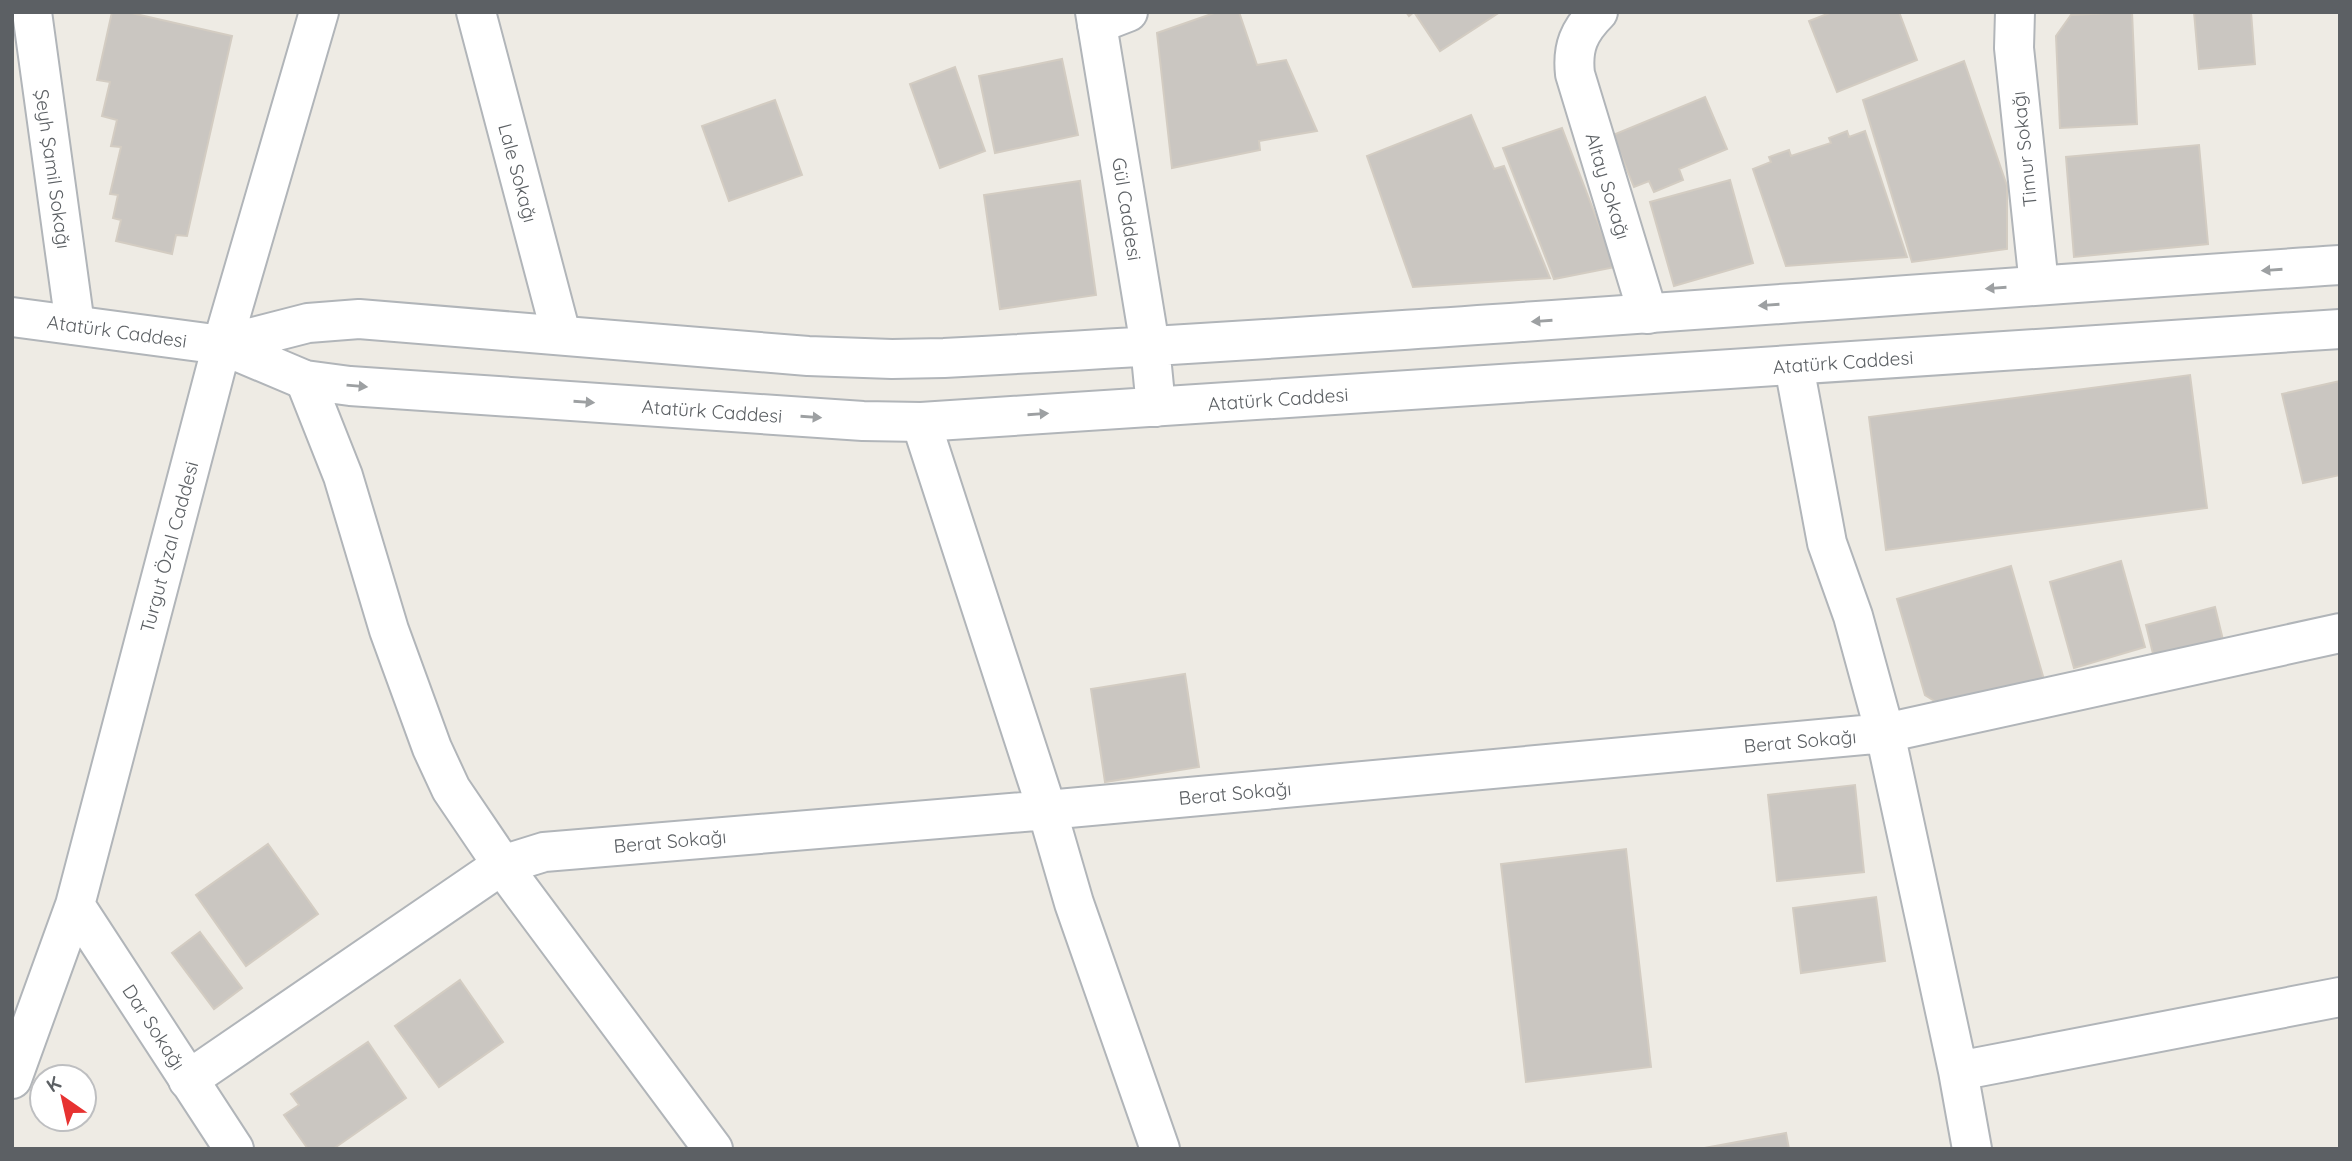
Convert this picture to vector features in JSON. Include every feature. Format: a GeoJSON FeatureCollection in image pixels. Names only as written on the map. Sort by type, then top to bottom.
{"type":"FeatureCollection","features":[{"type":"Feature","properties":{"kind":"street","name":"Şeyh Şamil Sokağı"},"geometry":{"type":"LineString","coordinates":[[32,12],[75,326]]}},
{"type":"Feature","properties":{"kind":"street","name":"Turgut Özal Caddesi"},"geometry":{"type":"LineString","coordinates":[[12,1079],[75,905],[222,345],[319,12]]}},
{"type":"Feature","properties":{"kind":"street","name":"Lale Sokağı"},"geometry":{"type":"LineString","coordinates":[[475,12],[561,334]]}},
{"type":"Feature","properties":{"kind":"street","name":"Altay Sokağı"},"geometry":{"type":"LineString","coordinates":[[1598,12],[1577,39],[1573,57],[1578,88],[1648,314]]}},
{"type":"Feature","properties":{"kind":"street","name":"Timur Sokağı"},"geometry":{"type":"LineString","coordinates":[[2015,12],[2015,61],[2039,285]]}},
{"type":"Feature","properties":{"kind":"street","name":"Gül Caddesi"},"geometry":{"type":"LineString","coordinates":[[1107,16],[1156,407]]}},
{"type":"Feature","properties":{"kind":"street","name":"Atatürk Caddesi"},"geometry":{"type":"LineString","coordinates":[[222,345],[308,323],[359,319],[808,356],[892,359],[1150,346],[1648,314],[2340,265]]}},
{"type":"Feature","properties":{"kind":"street","name":"Atatürk Caddesi"},"geometry":{"type":"LineString","coordinates":[[12,317],[222,345],[305,380],[350,386],[849,420],[921,422],[2340,329]]}},
{"type":"Feature","properties":{"kind":"street"},"geometry":{"type":"LineString","coordinates":[[1794,366],[1827,543],[1853,616],[1885,733],[1958,1071],[1972,1149]]}},
{"type":"Feature","properties":{"kind":"street"},"geometry":{"type":"LineString","coordinates":[[305,380],[343,476],[389,630],[432,748],[451,789],[502,864],[713,1149]]}},
{"type":"Feature","properties":{"kind":"street"},"geometry":{"type":"LineString","coordinates":[[921,422],[1074,903],[1160,1149]]}},
{"type":"Feature","properties":{"kind":"street","name":"Berat Sokağı"},"geometry":{"type":"LineString","coordinates":[[188,1080],[502,864],[533,854],[565,849],[1046,810],[1885,733],[2340,633]]}},
{"type":"Feature","properties":{"kind":"street","name":"Dar Sokağı"},"geometry":{"type":"LineString","coordinates":[[75,905],[234,1149]]}},
{"type":"Feature","properties":{"kind":"street"},"geometry":{"type":"LineString","coordinates":[[1958,1071],[2340,998]]}},
{"type":"Feature","properties":{"kind":"building"},"geometry":{"type":"Polygon","coordinates":[[[112,12],[127,12],[232,36],[187,236],[176,235],[172,254],[116,241],[121,220],[113,218],[118,195],[110,194],[121,147],[111,146],[117,120],[102,116],[110,82],[97,80],[112,12]]]}},
{"type":"Feature","properties":{"kind":"building"},"geometry":{"type":"Polygon","coordinates":[[[1217,12],[1239,12],[1257,65],[1286,60],[1317,131],[1259,141],[1260,150],[1172,168],[1157,33],[1217,12]]]}},
{"type":"Feature","properties":{"kind":"building"},"geometry":{"type":"Polygon","coordinates":[[[1414,12],[1500,12],[1440,51],[1414,12]]]}},
{"type":"Feature","properties":{"kind":"building"},"geometry":{"type":"Polygon","coordinates":[[[1832,12],[1899,12],[1917,60],[1837,92],[1809,21],[1832,12]]]}},
{"type":"Feature","properties":{"kind":"building"},"geometry":{"type":"Polygon","coordinates":[[[2132,12],[2137,124],[2060,128],[2056,36],[2071,15],[2132,12]]]}},
{"type":"Feature","properties":{"kind":"building"},"geometry":{"type":"Polygon","coordinates":[[[2194,12],[2251,12],[2255,64],[2199,69],[2194,12]]]}},
{"type":"Feature","properties":{"kind":"building"},"geometry":{"type":"Polygon","coordinates":[[[1062,59],[1078,135],[995,153],[979,76],[1062,59]]]}},
{"type":"Feature","properties":{"kind":"building"},"geometry":{"type":"Polygon","coordinates":[[[1964,61],[2007,186],[2007,249],[1912,262],[1863,100],[1964,61]]]}},
{"type":"Feature","properties":{"kind":"building"},"geometry":{"type":"Polygon","coordinates":[[[955,67],[985,151],[940,168],[910,84],[955,67]]]}},
{"type":"Feature","properties":{"kind":"building"},"geometry":{"type":"Polygon","coordinates":[[[1705,97],[1727,149],[1679,169],[1683,180],[1654,192],[1649,181],[1634,187],[1613,135],[1705,97]]]}},
{"type":"Feature","properties":{"kind":"building"},"geometry":{"type":"Polygon","coordinates":[[[775,100],[802,175],[729,201],[702,126],[775,100]]]}},
{"type":"Feature","properties":{"kind":"building"},"geometry":{"type":"Polygon","coordinates":[[[1471,115],[1494,169],[1504,166],[1550,278],[1413,287],[1367,156],[1471,115]]]}},
{"type":"Feature","properties":{"kind":"building"},"geometry":{"type":"Polygon","coordinates":[[[1562,128],[1615,267],[1554,279],[1503,148],[1562,128]]]}},
{"type":"Feature","properties":{"kind":"building"},"geometry":{"type":"Polygon","coordinates":[[[1847,131],[1849,137],[1865,131],[1907,257],[1786,266],[1753,169],[1771,162],[1769,157],[1789,150],[1791,156],[1831,143],[1829,138],[1847,131]]]}},
{"type":"Feature","properties":{"kind":"building"},"geometry":{"type":"Polygon","coordinates":[[[2199,145],[2208,244],[2074,257],[2066,157],[2199,145]]]}},
{"type":"Feature","properties":{"kind":"building"},"geometry":{"type":"Polygon","coordinates":[[[1730,180],[1753,263],[1674,286],[1650,202],[1730,180]]]}},
{"type":"Feature","properties":{"kind":"building"},"geometry":{"type":"Polygon","coordinates":[[[1080,181],[1096,295],[1000,309],[984,195],[1080,181]]]}},
{"type":"Feature","properties":{"kind":"building"},"geometry":{"type":"Polygon","coordinates":[[[2190,375],[2207,508],[1886,550],[1869,417],[2190,375]]]}},
{"type":"Feature","properties":{"kind":"building"},"geometry":{"type":"Polygon","coordinates":[[[2340,381],[2340,475],[2303,483],[2282,394],[2340,381]]]}},
{"type":"Feature","properties":{"kind":"building"},"geometry":{"type":"Polygon","coordinates":[[[2121,561],[2145,647],[2074,668],[2050,582],[2121,561]]]}},
{"type":"Feature","properties":{"kind":"building"},"geometry":{"type":"Polygon","coordinates":[[[2011,566],[2045,683],[1949,710],[1925,695],[1897,599],[2011,566]]]}},
{"type":"Feature","properties":{"kind":"building"},"geometry":{"type":"Polygon","coordinates":[[[2215,607],[2224,644],[2155,662],[2146,625],[2215,607]]]}},
{"type":"Feature","properties":{"kind":"building"},"geometry":{"type":"Polygon","coordinates":[[[1185,674],[1199,767],[1105,782],[1091,689],[1185,674]]]}},
{"type":"Feature","properties":{"kind":"building"},"geometry":{"type":"Polygon","coordinates":[[[1855,785],[1864,872],[1777,881],[1768,795],[1855,785]]]}},
{"type":"Feature","properties":{"kind":"building"},"geometry":{"type":"Polygon","coordinates":[[[268,844],[318,914],[246,966],[196,895],[268,844]]]}},
{"type":"Feature","properties":{"kind":"building"},"geometry":{"type":"Polygon","coordinates":[[[1626,849],[1651,1067],[1526,1082],[1501,864],[1626,849]]]}},
{"type":"Feature","properties":{"kind":"building"},"geometry":{"type":"Polygon","coordinates":[[[1876,897],[1885,961],[1801,973],[1793,908],[1876,897]]]}},
{"type":"Feature","properties":{"kind":"building"},"geometry":{"type":"Polygon","coordinates":[[[200,932],[242,988],[214,1009],[172,953],[200,932]]]}},
{"type":"Feature","properties":{"kind":"building"},"geometry":{"type":"Polygon","coordinates":[[[460,980],[503,1042],[439,1087],[395,1026],[460,980]]]}},
{"type":"Feature","properties":{"kind":"building"},"geometry":{"type":"Polygon","coordinates":[[[368,1042],[406,1098],[333,1149],[308,1149],[284,1115],[299,1105],[291,1094],[368,1042]]]}},
{"type":"Feature","properties":{"kind":"building"},"geometry":{"type":"Polygon","coordinates":[[[1786,1133],[1789,1149],[1705,1148],[1786,1133]]]}}]}
